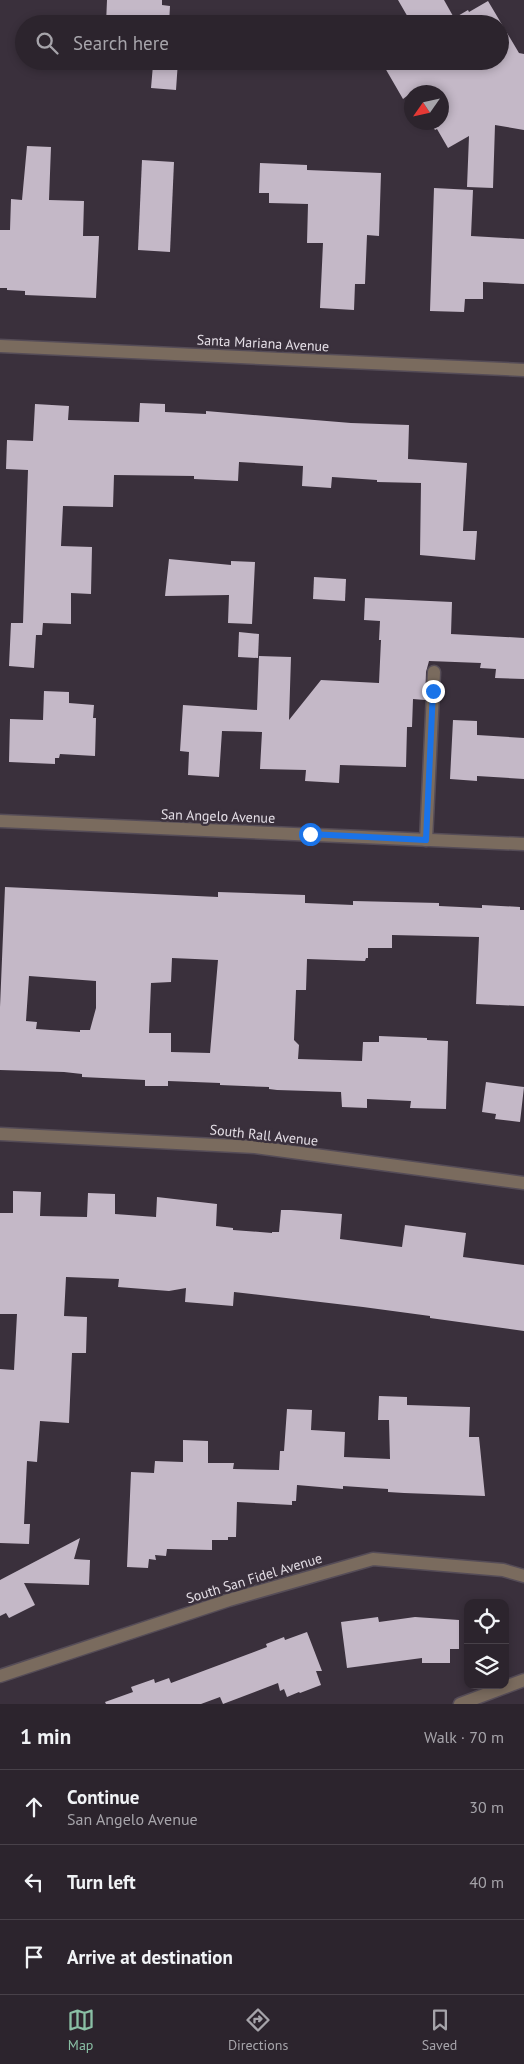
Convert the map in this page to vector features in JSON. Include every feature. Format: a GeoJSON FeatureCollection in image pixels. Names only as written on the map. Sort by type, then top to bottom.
{"type":"FeatureCollection","features":[{"type":"Feature","properties":{"kind":"street","name":"Santa Mariana Avenue"},"geometry":{"type":"LineString","coordinates":[[0,346],[524,370]]}},
{"type":"Feature","properties":{"kind":"street"},"geometry":{"type":"LineString","coordinates":[[426,840],[434,672]]}},
{"type":"Feature","properties":{"kind":"street","name":"San Angelo Avenue"},"geometry":{"type":"LineString","coordinates":[[0,821],[524,844]]}},
{"type":"Feature","properties":{"kind":"street","name":"South Rall Avenue"},"geometry":{"type":"LineString","coordinates":[[0,1134],[255,1147],[524,1183]]}},
{"type":"Feature","properties":{"kind":"street","name":"South San Fidel Avenue"},"geometry":{"type":"LineString","coordinates":[[0,1676],[229,1600],[373,1559],[503,1570],[524,1576]]}},
{"type":"Feature","properties":{"kind":"street"},"geometry":{"type":"LineString","coordinates":[[460,1704],[524,1680]]}},
{"type":"Feature","properties":{"kind":"building"},"geometry":{"type":"Polygon","coordinates":[[[107,0],[162,0],[162,5],[170,6],[170,15],[106,15],[107,0]]]}},
{"type":"Feature","properties":{"kind":"building"},"geometry":{"type":"Polygon","coordinates":[[[398,0],[444,0],[452,15],[407,15],[398,0]]]}},
{"type":"Feature","properties":{"kind":"building"},"geometry":{"type":"Polygon","coordinates":[[[488,1],[496,15],[459,15],[468,10],[469,12],[488,1]]]}},
{"type":"Feature","properties":{"kind":"building"},"geometry":{"type":"Polygon","coordinates":[[[509,36],[519,53],[524,54],[524,130],[495,125],[493,188],[467,187],[469,136],[448,148],[438,130],[449,130],[449,85],[404,85],[404,98],[386,70],[509,70],[509,36]]]}},
{"type":"Feature","properties":{"kind":"building"},"geometry":{"type":"Polygon","coordinates":[[[153,70],[177,70],[176,90],[151,88],[153,70]]]}},
{"type":"Feature","properties":{"kind":"building"},"geometry":{"type":"Polygon","coordinates":[[[27,146],[51,147],[49,200],[84,201],[83,236],[99,236],[96,298],[25,295],[25,291],[0,288],[0,230],[10,230],[11,199],[22,200],[27,146]]]}},
{"type":"Feature","properties":{"kind":"building"},"geometry":{"type":"Polygon","coordinates":[[[142,160],[174,162],[170,252],[138,250],[142,160]]]}},
{"type":"Feature","properties":{"kind":"building"},"geometry":{"type":"Polygon","coordinates":[[[260,163],[307,165],[307,170],[381,173],[379,236],[367,235],[365,284],[355,284],[354,310],[320,308],[323,243],[307,243],[308,204],[269,203],[269,193],[259,193],[260,163]]]}},
{"type":"Feature","properties":{"kind":"building"},"geometry":{"type":"Polygon","coordinates":[[[434,188],[473,190],[471,236],[524,239],[524,284],[483,282],[483,299],[465,299],[464,312],[430,311],[434,188]]]}},
{"type":"Feature","properties":{"kind":"building"},"geometry":{"type":"Polygon","coordinates":[[[140,403],[165,404],[165,412],[206,414],[206,411],[351,423],[409,425],[408,459],[467,463],[463,531],[477,531],[475,560],[420,555],[421,483],[377,482],[377,480],[332,477],[331,488],[302,486],[303,466],[239,462],[238,481],[194,479],[194,476],[114,475],[113,507],[63,506],[61,546],[92,547],[91,594],[71,593],[71,624],[43,623],[42,635],[36,635],[34,668],[9,666],[11,623],[23,623],[28,470],[6,469],[7,440],[33,441],[35,404],[69,406],[68,420],[139,422],[140,403]]]}},
{"type":"Feature","properties":{"kind":"building"},"geometry":{"type":"Polygon","coordinates":[[[169,559],[231,565],[231,561],[255,562],[252,624],[228,623],[229,595],[165,596],[169,559]]]}},
{"type":"Feature","properties":{"kind":"building"},"geometry":{"type":"Polygon","coordinates":[[[314,577],[346,579],[345,601],[313,599],[314,577]]]}},
{"type":"Feature","properties":{"kind":"building"},"geometry":{"type":"Polygon","coordinates":[[[365,598],[452,602],[451,634],[524,638],[524,679],[495,678],[496,669],[480,668],[481,663],[429,661],[426,672],[425,700],[413,699],[412,727],[407,727],[406,767],[340,765],[339,783],[305,781],[306,770],[260,769],[262,732],[222,731],[219,777],[188,775],[189,752],[180,751],[183,705],[257,710],[259,656],[291,657],[289,720],[321,680],[379,683],[380,621],[364,620],[365,598]]]}},
{"type":"Feature","properties":{"kind":"building"},"geometry":{"type":"Polygon","coordinates":[[[239,632],[259,634],[258,658],[238,657],[239,632]]]}},
{"type":"Feature","properties":{"kind":"building"},"geometry":{"type":"Polygon","coordinates":[[[44,691],[69,692],[69,703],[94,705],[93,718],[96,718],[95,756],[60,754],[59,758],[55,758],[55,764],[9,762],[10,719],[43,720],[44,691]]]}},
{"type":"Feature","properties":{"kind":"building"},"geometry":{"type":"Polygon","coordinates":[[[453,720],[477,721],[477,735],[524,738],[524,779],[477,776],[477,781],[450,779],[453,720]]]}},
{"type":"Feature","properties":{"kind":"building"},"geometry":{"type":"Polygon","coordinates":[[[5,887],[218,897],[218,892],[305,895],[305,903],[353,905],[353,901],[439,903],[439,906],[482,908],[482,905],[520,907],[520,910],[524,910],[524,1006],[476,1004],[479,937],[392,935],[392,948],[368,948],[368,958],[365,961],[307,959],[306,990],[296,990],[294,1040],[299,1045],[298,1059],[362,1061],[363,1042],[379,1042],[379,1036],[448,1041],[446,1109],[410,1108],[411,1101],[367,1099],[367,1108],[342,1107],[341,1092],[277,1090],[269,1089],[269,1087],[168,1081],[168,1086],[145,1086],[145,1080],[82,1077],[82,1074],[64,1072],[0,1070],[0,1007],[5,887]],[[172,958],[171,982],[151,983],[149,1033],[171,1033],[171,1052],[210,1053],[218,960],[172,958]],[[29,976],[26,1021],[37,1022],[36,1029],[80,1032],[80,1030],[90,1030],[96,1008],[96,981],[29,976]]]}},
{"type":"Feature","properties":{"kind":"building"},"geometry":{"type":"Polygon","coordinates":[[[486,1082],[524,1087],[520,1122],[495,1119],[496,1114],[482,1112],[486,1082]]]}},
{"type":"Feature","properties":{"kind":"building"},"geometry":{"type":"Polygon","coordinates":[[[13,1191],[41,1192],[40,1216],[87,1217],[88,1193],[115,1194],[115,1214],[156,1217],[157,1197],[217,1204],[216,1226],[233,1228],[233,1230],[279,1232],[281,1210],[291,1210],[342,1214],[340,1239],[402,1247],[405,1225],[466,1233],[463,1257],[524,1265],[524,1331],[430,1318],[430,1316],[234,1292],[233,1306],[185,1302],[186,1288],[169,1291],[118,1287],[119,1279],[66,1277],[64,1316],[87,1317],[86,1353],[72,1353],[69,1423],[40,1421],[37,1462],[27,1461],[24,1524],[30,1524],[29,1544],[0,1543],[0,1369],[14,1370],[17,1314],[0,1314],[0,1213],[13,1213],[13,1191]]]}},
{"type":"Feature","properties":{"kind":"building"},"geometry":{"type":"Polygon","coordinates":[[[379,1396],[407,1397],[407,1405],[470,1407],[469,1437],[479,1437],[485,1496],[404,1493],[388,1492],[388,1489],[343,1486],[343,1489],[297,1485],[296,1501],[292,1501],[292,1505],[237,1502],[236,1537],[228,1537],[228,1540],[212,1540],[212,1550],[167,1549],[166,1556],[155,1555],[156,1560],[149,1559],[148,1568],[127,1567],[131,1472],[154,1473],[155,1461],[183,1462],[183,1440],[208,1441],[208,1463],[234,1463],[233,1469],[279,1470],[280,1451],[284,1451],[287,1409],[312,1410],[311,1430],[345,1432],[344,1457],[390,1459],[389,1420],[378,1420],[379,1396]]]}},
{"type":"Feature","properties":{"kind":"building"},"geometry":{"type":"Polygon","coordinates":[[[80,1538],[74,1559],[90,1560],[89,1585],[24,1583],[35,1605],[9,1618],[6,1613],[0,1616],[0,1580],[80,1538]]]}},
{"type":"Feature","properties":{"kind":"building"},"geometry":{"type":"Polygon","coordinates":[[[378,1617],[379,1622],[415,1617],[459,1620],[459,1649],[450,1649],[450,1663],[422,1663],[422,1658],[347,1668],[341,1622],[378,1617]]]}},
{"type":"Feature","properties":{"kind":"building"},"geometry":{"type":"Polygon","coordinates":[[[307,1632],[322,1671],[316,1671],[321,1685],[300,1693],[287,1697],[284,1689],[280,1691],[278,1683],[223,1704],[220,1697],[201,1704],[106,1704],[105,1702],[133,1692],[131,1687],[154,1679],[155,1683],[169,1678],[171,1683],[267,1647],[266,1644],[284,1637],[285,1640],[307,1632]]]}},
{"type":"Feature","properties":{"kind":"route"},"geometry":{"type":"LineString","coordinates":[[310,834],[426,840],[433,691]]}}]}
